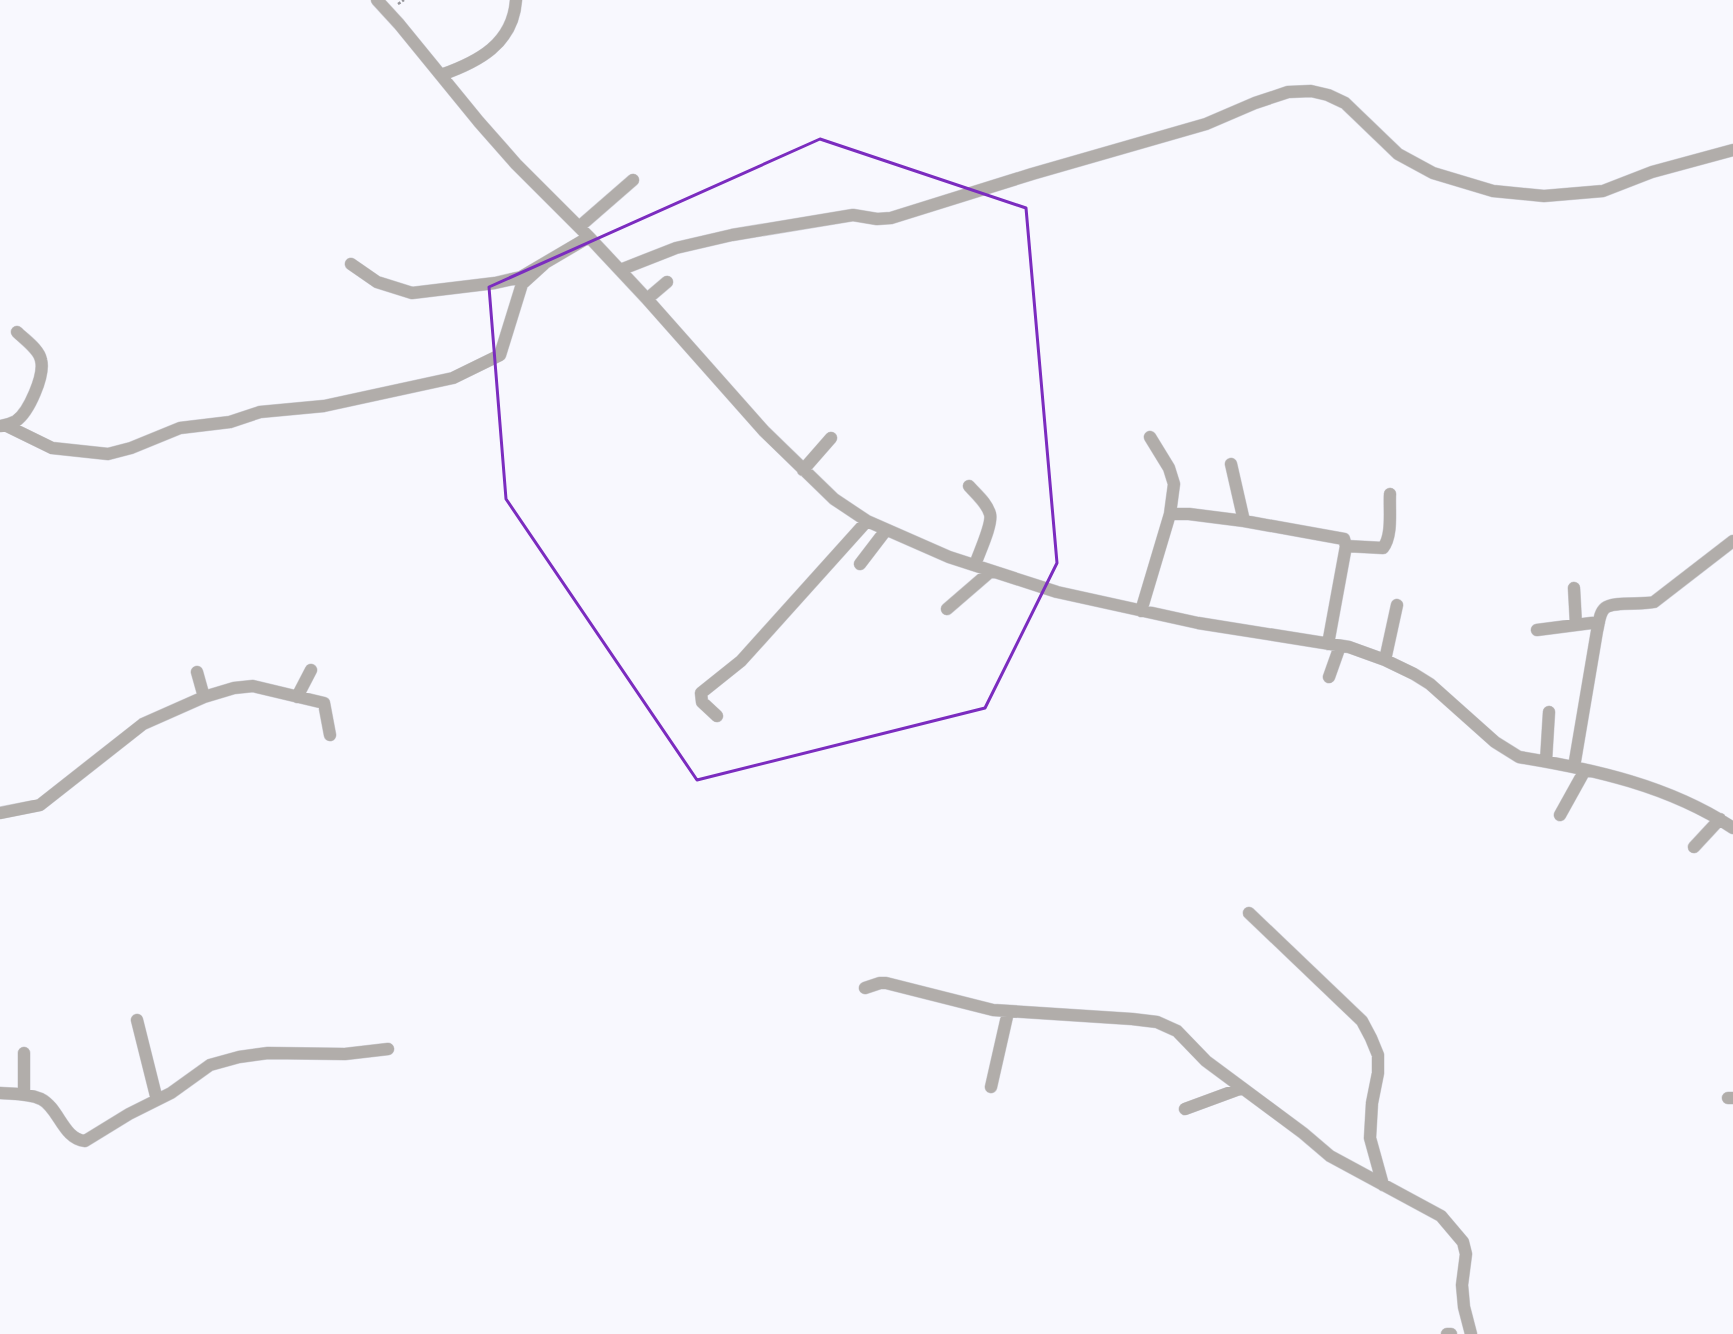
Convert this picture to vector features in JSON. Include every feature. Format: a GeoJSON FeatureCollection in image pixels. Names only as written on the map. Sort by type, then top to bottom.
{"type":"FeatureCollection","features":[{"type":"Feature","properties":{"kind":"street"},"geometry":{"type":"LineString","coordinates":[[377,0],[399,24],[479,122],[526,175],[589,237],[647,299],[764,432],[834,499],[868,521],[949,557],[1057,592],[1198,623],[1349,647],[1384,660],[1414,674],[1430,684],[1495,742],[1520,757],[1546,761],[1620,778],[1648,787],[1695,806],[1720,819],[1733,828]]}},
{"type":"Feature","properties":{"kind":"street"},"geometry":{"type":"LineString","coordinates":[[441,75],[474,61],[499,42],[510,26],[516,0]]}},
{"type":"Feature","properties":{"kind":"street"},"geometry":{"type":"LineString","coordinates":[[620,270],[676,248],[732,235],[853,215],[877,219],[891,218],[1032,174],[1206,124],[1255,103],[1288,92],[1311,91],[1328,95],[1345,103],[1398,154],[1433,173],[1493,191],[1544,196],[1603,191],[1652,172],[1733,150]]}},
{"type":"Feature","properties":{"kind":"street"},"geometry":{"type":"LineString","coordinates":[[579,227],[633,180]]}},
{"type":"Feature","properties":{"kind":"street"},"geometry":{"type":"LineString","coordinates":[[351,264],[378,282],[412,293],[495,283],[522,277],[589,237]]}},
{"type":"Feature","properties":{"kind":"street"},"geometry":{"type":"LineString","coordinates":[[3,425],[52,448],[108,454],[131,448],[180,428],[230,422],[260,412],[324,406],[453,378],[500,355],[522,284],[544,264]]}},
{"type":"Feature","properties":{"kind":"street"},"geometry":{"type":"LineString","coordinates":[[647,299],[667,282]]}},
{"type":"Feature","properties":{"kind":"street"},"geometry":{"type":"LineString","coordinates":[[3,425],[15,421],[24,412],[39,382],[42,369],[41,359],[37,351],[17,332]]}},
{"type":"Feature","properties":{"kind":"street"},"geometry":{"type":"LineString","coordinates":[[803,470],[831,438]]}},
{"type":"Feature","properties":{"kind":"street"},"geometry":{"type":"LineString","coordinates":[[1141,610],[1170,514],[1174,484],[1172,474],[1150,438]]}},
{"type":"Feature","properties":{"kind":"street"},"geometry":{"type":"LineString","coordinates":[[1231,464],[1244,521]]}},
{"type":"Feature","properties":{"kind":"street"},"geometry":{"type":"LineString","coordinates":[[969,486],[988,510],[991,519],[975,565]]}},
{"type":"Feature","properties":{"kind":"street"},"geometry":{"type":"LineString","coordinates":[[1346,546],[1383,548],[1387,543],[1388,538],[1390,494]]}},
{"type":"Feature","properties":{"kind":"street"},"geometry":{"type":"LineString","coordinates":[[1170,514],[1189,514],[1244,521],[1339,537],[1346,540],[1328,644]]}},
{"type":"Feature","properties":{"kind":"street"},"geometry":{"type":"LineString","coordinates":[[717,716],[702,702],[701,693],[741,661],[868,521]]}},
{"type":"Feature","properties":{"kind":"street"},"geometry":{"type":"LineString","coordinates":[[860,564],[886,530]]}},
{"type":"Feature","properties":{"kind":"street"},"geometry":{"type":"LineString","coordinates":[[1560,815],[1580,769],[1599,622],[1605,608],[1612,604],[1646,604],[1654,602],[1733,542]]}},
{"type":"Feature","properties":{"kind":"street"},"geometry":{"type":"LineString","coordinates":[[947,609],[991,571]]}},
{"type":"Feature","properties":{"kind":"street"},"geometry":{"type":"LineString","coordinates":[[1574,588],[1576,625]]}},
{"type":"Feature","properties":{"kind":"street"},"geometry":{"type":"LineString","coordinates":[[1384,660],[1397,605]]}},
{"type":"Feature","properties":{"kind":"street"},"geometry":{"type":"LineString","coordinates":[[1537,630],[1599,622]]}},
{"type":"Feature","properties":{"kind":"street"},"geometry":{"type":"LineString","coordinates":[[1329,677],[1340,646]]}},
{"type":"Feature","properties":{"kind":"street"},"geometry":{"type":"LineString","coordinates":[[297,697],[311,670]]}},
{"type":"Feature","properties":{"kind":"street"},"geometry":{"type":"LineString","coordinates":[[197,672],[204,698]]}},
{"type":"Feature","properties":{"kind":"street"},"geometry":{"type":"LineString","coordinates":[[0,813],[40,805],[143,724],[204,698],[234,688],[254,686],[324,703],[330,735]]}},
{"type":"Feature","properties":{"kind":"street"},"geometry":{"type":"LineString","coordinates":[[1546,761],[1549,712]]}},
{"type":"Feature","properties":{"kind":"street"},"geometry":{"type":"LineString","coordinates":[[1694,847],[1720,819]]}},
{"type":"Feature","properties":{"kind":"street"},"geometry":{"type":"LineString","coordinates":[[1249,913],[1362,1021],[1371,1038],[1378,1055],[1378,1073],[1372,1102],[1370,1138],[1383,1185]]}},
{"type":"Feature","properties":{"kind":"street"},"geometry":{"type":"LineString","coordinates":[[865,988],[880,982],[993,1010],[1132,1019],[1168,1026],[1187,1040],[1206,1061],[1303,1133],[1330,1156],[1441,1216],[1463,1242],[1466,1254],[1462,1285],[1464,1307],[1471,1334]]}},
{"type":"Feature","properties":{"kind":"street"},"geometry":{"type":"LineString","coordinates":[[990,1087],[1008,1012]]}},
{"type":"Feature","properties":{"kind":"street"},"geometry":{"type":"LineString","coordinates":[[137,1020],[157,1100]]}},
{"type":"Feature","properties":{"kind":"street"},"geometry":{"type":"LineString","coordinates":[[0,1093],[24,1094],[42,1100],[71,1135],[78,1141],[85,1141],[129,1114],[171,1093],[210,1065],[239,1057],[268,1053],[346,1054],[388,1049]]}},
{"type":"Feature","properties":{"kind":"street"},"geometry":{"type":"LineString","coordinates":[[24,1053],[24,1094]]}},
{"type":"Feature","properties":{"kind":"street"},"geometry":{"type":"LineString","coordinates":[[1185,1109],[1242,1088]]}},
{"type":"Feature","properties":{"kind":"highlighted area"},"geometry":{"type":"Polygon","coordinates":[[[820,139],[1026,208],[1057,563],[985,708],[697,780],[506,499],[489,287],[820,139]]]}}]}
